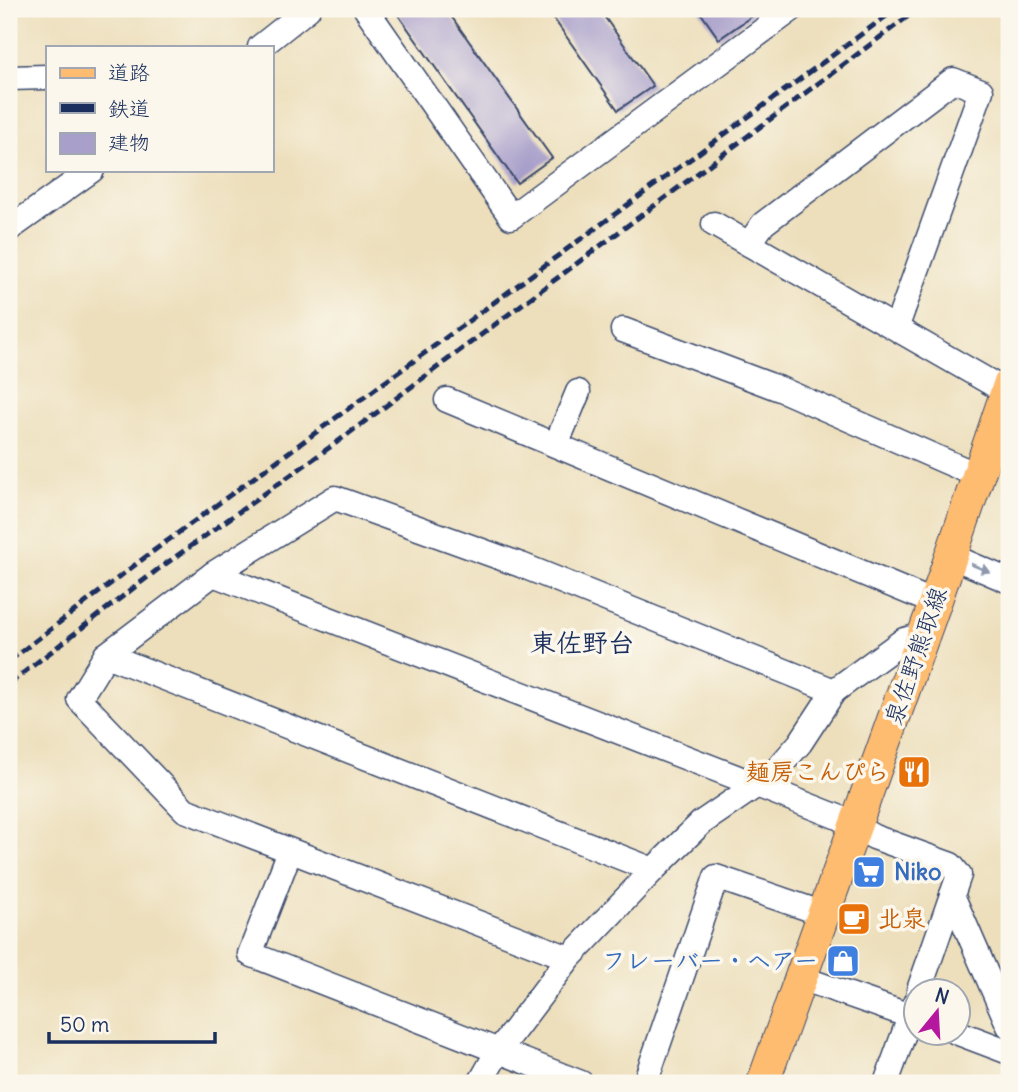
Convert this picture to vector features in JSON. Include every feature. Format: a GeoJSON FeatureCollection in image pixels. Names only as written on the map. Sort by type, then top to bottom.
{"type":"FeatureCollection","features":[{"type":"Feature","properties":{"kind":"main road","name":"泉佐野熊取線"},"geometry":{"type":"LineString","coordinates":[[763,1083],[856,827],[1008,389]]}},
{"type":"Feature","properties":{"kind":"street"},"geometry":{"type":"LineString","coordinates":[[261,46],[308,9]]}},
{"type":"Feature","properties":{"kind":"street"},"geometry":{"type":"LineString","coordinates":[[366,9],[511,217],[792,9]]}},
{"type":"Feature","properties":{"kind":"street"},"geometry":{"type":"LineString","coordinates":[[9,78],[46,77]]}},
{"type":"Feature","properties":{"kind":"street"},"geometry":{"type":"LineString","coordinates":[[749,244],[762,224],[953,80],[981,91],[897,326]]}},
{"type":"Feature","properties":{"kind":"street"},"geometry":{"type":"LineString","coordinates":[[9,229],[89,172]]}},
{"type":"Feature","properties":{"kind":"street"},"geometry":{"type":"LineString","coordinates":[[714,224],[1008,389]]}},
{"type":"Feature","properties":{"kind":"street"},"geometry":{"type":"LineString","coordinates":[[623,330],[780,388],[979,476]]}},
{"type":"Feature","properties":{"kind":"street"},"geometry":{"type":"LineString","coordinates":[[556,445],[578,392]]}},
{"type":"Feature","properties":{"kind":"street"},"geometry":{"type":"LineString","coordinates":[[447,400],[935,603]]}},
{"type":"Feature","properties":{"kind":"street"},"geometry":{"type":"LineString","coordinates":[[569,958],[185,810],[79,699],[106,655],[213,574],[335,498],[521,565],[834,691]]}},
{"type":"Feature","properties":{"kind":"street"},"geometry":{"type":"LineString","coordinates":[[951,556],[1009,581]]}},
{"type":"Feature","properties":{"kind":"street"},"geometry":{"type":"LineString","coordinates":[[213,574],[754,784],[874,837],[951,865],[959,875],[924,976]]}},
{"type":"Feature","properties":{"kind":"street"},"geometry":{"type":"LineString","coordinates":[[480,1083],[497,1054],[569,958],[653,870],[701,823],[754,784],[773,774],[800,743],[834,691],[904,640],[923,635]]}},
{"type":"Feature","properties":{"kind":"street"},"geometry":{"type":"LineString","coordinates":[[106,655],[653,870]]}},
{"type":"Feature","properties":{"kind":"street"},"geometry":{"type":"LineString","coordinates":[[290,851],[250,954],[497,1054],[580,1083]]}},
{"type":"Feature","properties":{"kind":"street"},"geometry":{"type":"LineString","coordinates":[[645,1083],[716,877],[824,914]]}},
{"type":"Feature","properties":{"kind":"street"},"geometry":{"type":"LineString","coordinates":[[952,895],[1009,1026]]}},
{"type":"Feature","properties":{"kind":"street"},"geometry":{"type":"LineString","coordinates":[[801,978],[902,1007]]}},
{"type":"Feature","properties":{"kind":"street"},"geometry":{"type":"LineString","coordinates":[[972,1038],[1009,1052]]}},
{"type":"Feature","properties":{"kind":"street"},"geometry":{"type":"LineString","coordinates":[[886,1083],[902,1042]]}},
{"type":"Feature","properties":{"kind":"building"},"geometry":{"type":"Polygon","coordinates":[[[394,9],[446,9],[552,158],[517,183],[394,9]]]}},
{"type":"Feature","properties":{"kind":"building"},"geometry":{"type":"Polygon","coordinates":[[[547,9],[599,9],[653,86],[618,110],[547,9]]]}},
{"type":"Feature","properties":{"kind":"building"},"geometry":{"type":"Polygon","coordinates":[[[698,9],[762,9],[719,39],[698,9]]]}},
{"type":"Feature","properties":{"kind":"railway"},"geometry":{"type":"LineString","coordinates":[[9,661],[152,552],[896,9]]}},
{"type":"Feature","properties":{"kind":"railway"},"geometry":{"type":"LineString","coordinates":[[9,684],[157,570],[340,440],[918,9]]}},
{"type":"Feature","properties":{"kind":"place","name":"麺房こんぴら"},"geometry":{"type":"Point","coordinates":[914,772]}},
{"type":"Feature","properties":{"kind":"place","name":"Niko"},"geometry":{"type":"Point","coordinates":[869,872]}},
{"type":"Feature","properties":{"kind":"place","name":"北泉"},"geometry":{"type":"Point","coordinates":[854,919]}},
{"type":"Feature","properties":{"kind":"place","name":"フレーバー・ヘアー"},"geometry":{"type":"Point","coordinates":[843,961]}},
{"type":"Feature","properties":{"kind":"district","name":"東佐野台"},"geometry":{"type":"Point","coordinates":[582,643]}}]}
